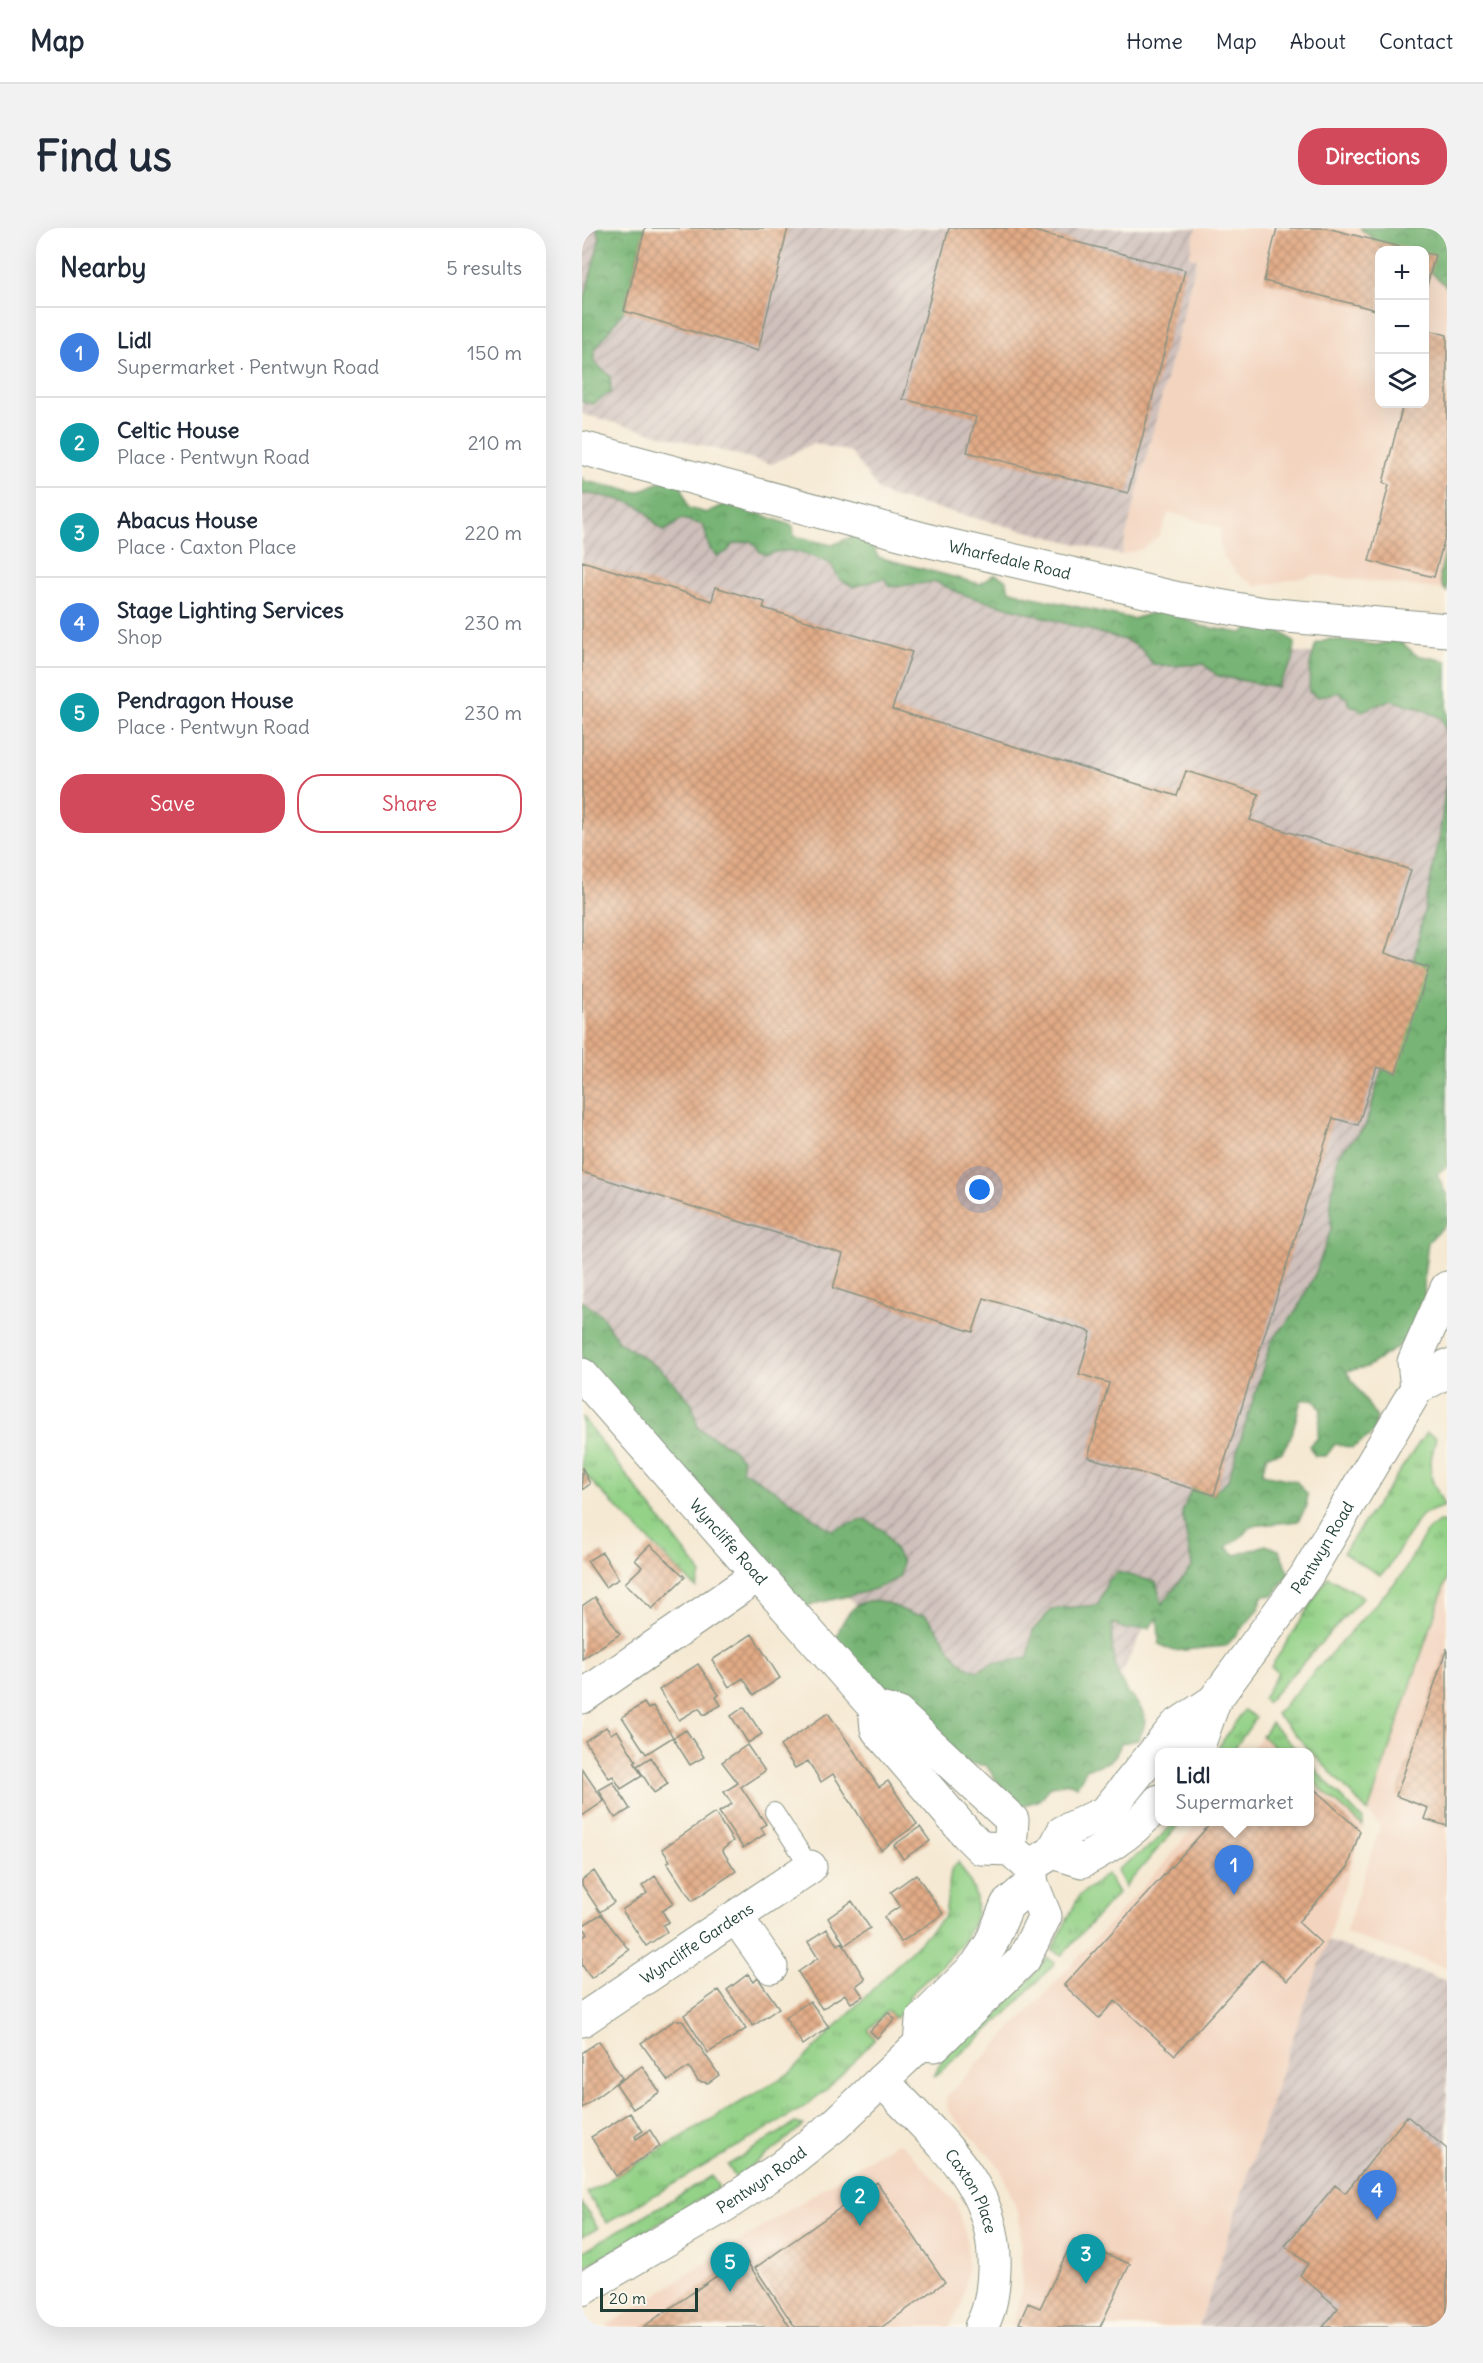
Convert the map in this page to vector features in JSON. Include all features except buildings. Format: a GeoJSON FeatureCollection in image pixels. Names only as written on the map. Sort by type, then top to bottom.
{"type":"FeatureCollection","features":[{"type":"Feature","properties":{"kind":"street","name":"Wharfedale Road"},"geometry":{"type":"LineString","coordinates":[[582,448],[930,541],[1179,599],[1264,614],[1447,630]]}},
{"type":"Feature","properties":{"kind":"street"},"geometry":{"type":"LineString","coordinates":[[1447,1288],[1414,1362],[1417,1388],[1444,1373],[1447,1366]]}},
{"type":"Feature","properties":{"kind":"street","name":"Wyncliffe Road"},"geometry":{"type":"LineString","coordinates":[[582,1375],[875,1708],[877,1729],[967,1834],[981,1848],[1031,1863]]}},
{"type":"Feature","properties":{"kind":"street","name":"Pentwyn Road"},"geometry":{"type":"LineString","coordinates":[[1197,1748],[1214,1701],[1306,1576],[1417,1388]]}},
{"type":"Feature","properties":{"kind":"street"},"geometry":{"type":"LineString","coordinates":[[582,1698],[758,1575]]}},
{"type":"Feature","properties":{"kind":"street","name":"Pentwyn Road"},"geometry":{"type":"LineString","coordinates":[[1158,1748],[1176,1726],[1214,1701]]}},
{"type":"Feature","properties":{"kind":"street","name":"Pentwyn Road"},"geometry":{"type":"LineString","coordinates":[[582,2289],[724,2205],[782,2167],[835,2125],[920,2044],[922,2020],[977,1965],[991,1944],[1006,1905],[1031,1863],[1063,1832],[1106,1812],[1155,1752]]}},
{"type":"Feature","properties":{"kind":"street"},"geometry":{"type":"LineString","coordinates":[[1031,1863],[1082,1861],[1114,1844],[1137,1826],[1155,1806]]}},
{"type":"Feature","properties":{"kind":"street","name":"Wyncliffe Gardens"},"geometry":{"type":"LineString","coordinates":[[582,2020],[810,1867]]}},
{"type":"Feature","properties":{"kind":"street"},"geometry":{"type":"LineString","coordinates":[[736,1917],[771,1967]]}},
{"type":"Feature","properties":{"kind":"street","name":"Caxton Place"},"geometry":{"type":"LineString","coordinates":[[882,2080],[960,2165],[975,2186],[986,2208],[995,2249],[989,2314],[981,2327]]}},
{"type":"Feature","properties":{"kind":"lane"},"geometry":{"type":"LineString","coordinates":[[774,1812],[810,1867]]}},
{"type":"Feature","properties":{"kind":"shaded area"},"geometry":{"type":"Polygon","coordinates":[[[582,228],[1196,228],[1189,257],[1197,259],[1121,555],[888,496],[879,491],[851,452],[813,443],[772,464],[582,414],[582,228]]]}},
{"type":"Feature","properties":{"kind":"shaded area"},"geometry":{"type":"Polygon","coordinates":[[[1196,228],[1439,228],[1447,232],[1447,590],[1316,575],[1258,586],[1238,575],[1224,557],[1219,541],[1221,528],[1169,512],[1159,536],[1142,549],[1121,555],[1197,260],[1189,258],[1196,228]]]}},
{"type":"Feature","properties":{"kind":"shaded area"},"geometry":{"type":"Polygon","coordinates":[[[582,481],[1028,596],[1236,644],[1430,671],[1447,683],[1447,962],[1237,1508],[1145,1626],[1082,1754],[958,1706],[582,1335],[582,481]]]}},
{"type":"Feature","properties":{"kind":"shaded area"},"geometry":{"type":"Polygon","coordinates":[[[1447,1578],[1447,1968],[1345,1933],[1380,1827],[1368,1812],[1447,1578]]]}},
{"type":"Feature","properties":{"kind":"shaded area"},"geometry":{"type":"Polygon","coordinates":[[[1262,1736],[1276,1748],[1252,1748],[1262,1736]]]}},
{"type":"Feature","properties":{"kind":"shaded area"},"geometry":{"type":"Polygon","coordinates":[[[1314,1782],[1363,1826],[1328,1941],[1291,2042],[1199,2327],[1012,2327],[1022,2287],[1019,2215],[999,2166],[948,2111],[946,2097],[1163,1865],[1195,1826],[1314,1826],[1314,1782]]]}},
{"type":"Feature","properties":{"kind":"shaded area"},"geometry":{"type":"Polygon","coordinates":[[[1328,1941],[1447,1981],[1447,2327],[1199,2327],[1291,2042],[1328,1941]]]}},
{"type":"Feature","properties":{"kind":"shaded area"},"geometry":{"type":"Polygon","coordinates":[[[895,2143],[902,2144],[956,2203],[967,2240],[967,2276],[961,2307],[949,2327],[605,2327],[895,2143]]]}},
{"type":"Feature","properties":{"kind":"green space"},"geometry":{"type":"Polygon","coordinates":[[[596,228],[645,228],[624,311],[595,349],[595,363],[610,376],[611,392],[593,404],[582,402],[582,309],[600,237],[596,228]]]}},
{"type":"Feature","properties":{"kind":"green space"},"geometry":{"type":"Polygon","coordinates":[[[1360,228],[1447,228],[1447,287],[1429,271],[1429,246],[1381,246],[1360,228]]]}},
{"type":"Feature","properties":{"kind":"green space"},"geometry":{"type":"Polygon","coordinates":[[[582,477],[584,481],[638,492],[662,481],[681,484],[688,508],[707,513],[732,501],[746,503],[752,511],[793,526],[794,536],[832,545],[858,534],[868,533],[878,557],[980,584],[995,574],[1006,580],[1009,590],[1133,619],[1165,609],[1201,626],[1242,633],[1256,623],[1262,624],[1277,630],[1295,643],[1293,661],[1277,687],[1218,676],[1203,664],[1169,666],[1153,664],[1140,648],[1128,641],[964,595],[936,582],[890,587],[884,578],[854,587],[839,579],[831,564],[792,551],[767,555],[760,552],[751,541],[733,544],[727,552],[718,556],[709,546],[703,525],[682,519],[664,531],[635,505],[603,496],[582,494],[582,477]]]}},
{"type":"Feature","properties":{"kind":"green space"},"geometry":{"type":"Polygon","coordinates":[[[1447,546],[1447,592],[1440,576],[1447,546]]]}},
{"type":"Feature","properties":{"kind":"green space"},"geometry":{"type":"Polygon","coordinates":[[[1330,639],[1377,645],[1398,639],[1416,655],[1447,661],[1447,735],[1441,718],[1420,708],[1390,700],[1362,711],[1348,704],[1347,698],[1337,692],[1318,697],[1309,692],[1310,664],[1316,644],[1330,639]]]}},
{"type":"Feature","properties":{"kind":"green space"},"geometry":{"type":"Polygon","coordinates":[[[1447,775],[1447,1166],[1437,1174],[1447,1196],[1447,1223],[1428,1242],[1424,1275],[1425,1317],[1414,1336],[1367,1367],[1346,1371],[1377,1418],[1374,1433],[1352,1448],[1335,1444],[1326,1456],[1315,1456],[1309,1446],[1317,1439],[1321,1410],[1314,1399],[1301,1400],[1292,1434],[1282,1452],[1267,1455],[1262,1474],[1296,1481],[1307,1494],[1307,1506],[1298,1521],[1251,1526],[1242,1536],[1226,1547],[1236,1555],[1266,1545],[1279,1550],[1289,1574],[1274,1595],[1262,1596],[1259,1609],[1226,1646],[1174,1651],[1159,1644],[1158,1618],[1149,1628],[1124,1629],[1113,1623],[1112,1646],[1116,1669],[1122,1683],[1144,1715],[1145,1722],[1138,1740],[1121,1743],[1116,1754],[1108,1762],[1087,1768],[1077,1786],[1070,1783],[1051,1786],[1040,1800],[1021,1806],[998,1783],[986,1765],[951,1759],[930,1744],[885,1687],[834,1646],[841,1626],[852,1610],[868,1601],[878,1601],[910,1613],[925,1615],[954,1655],[961,1662],[978,1671],[990,1664],[1028,1658],[1033,1630],[1052,1609],[1098,1605],[1108,1580],[1118,1572],[1156,1582],[1162,1604],[1192,1566],[1182,1512],[1192,1488],[1214,1495],[1216,1490],[1228,1480],[1271,1342],[1297,1310],[1316,1272],[1331,1229],[1331,1201],[1338,1155],[1365,1127],[1413,963],[1439,841],[1447,775]]]}},
{"type":"Feature","properties":{"kind":"green space"},"geometry":{"type":"Polygon","coordinates":[[[582,1301],[601,1315],[618,1341],[662,1370],[692,1403],[698,1428],[733,1449],[742,1459],[742,1470],[831,1530],[865,1519],[884,1531],[902,1562],[900,1576],[878,1588],[806,1607],[731,1534],[733,1519],[717,1501],[699,1491],[582,1364],[582,1301]]]}},
{"type":"Feature","properties":{"kind":"green space"},"geometry":{"type":"Polygon","coordinates":[[[582,1417],[696,1566],[701,1575],[696,1588],[586,1476],[582,1467],[582,1417]]]}},
{"type":"Feature","properties":{"kind":"green space"},"geometry":{"type":"Polygon","coordinates":[[[1426,1433],[1436,1437],[1430,1464],[1432,1480],[1444,1506],[1421,1515],[1387,1569],[1380,1575],[1343,1553],[1426,1433]]]}},
{"type":"Feature","properties":{"kind":"green space"},"geometry":{"type":"Polygon","coordinates":[[[1439,1522],[1447,1523],[1447,1578],[1368,1812],[1314,1754],[1314,1748],[1308,1748],[1276,1714],[1402,1575],[1426,1532],[1439,1522]]]}},
{"type":"Feature","properties":{"kind":"green space"},"geometry":{"type":"Polygon","coordinates":[[[1328,1577],[1363,1597],[1266,1703],[1263,1699],[1278,1672],[1271,1667],[1328,1577]]]}},
{"type":"Feature","properties":{"kind":"green space"},"geometry":{"type":"Polygon","coordinates":[[[1244,1710],[1256,1718],[1235,1748],[1218,1748],[1244,1710]]]}},
{"type":"Feature","properties":{"kind":"green space"},"geometry":{"type":"Polygon","coordinates":[[[1271,1723],[1295,1748],[1276,1748],[1262,1736],[1271,1723]]]}},
{"type":"Feature","properties":{"kind":"green space"},"geometry":{"type":"Polygon","coordinates":[[[1314,1768],[1363,1820],[1363,1826],[1314,1782],[1314,1768]]]}},
{"type":"Feature","properties":{"kind":"green space"},"geometry":{"type":"Polygon","coordinates":[[[1171,1826],[1178,1826],[1125,1887],[1117,1870],[1153,1844],[1171,1826]]]}},
{"type":"Feature","properties":{"kind":"green space"},"geometry":{"type":"Polygon","coordinates":[[[958,1862],[974,1891],[977,1906],[974,1921],[967,1936],[945,1963],[909,1996],[910,2002],[895,2018],[888,2010],[868,2030],[875,2039],[827,2089],[801,2109],[607,2223],[587,2193],[790,2073],[945,1916],[951,1870],[958,1862]]]}},
{"type":"Feature","properties":{"kind":"green space"},"geometry":{"type":"Polygon","coordinates":[[[1107,1874],[1118,1893],[1062,1955],[1052,1950],[1079,1896],[1107,1874]]]}},
{"type":"Feature","properties":{"kind":"green space"},"geometry":{"type":"Polygon","coordinates":[[[1047,1958],[1055,1963],[1005,2015],[934,2077],[942,2059],[969,2035],[981,2031],[1027,1983],[1047,1958]]]}},
{"type":"Feature","properties":{"kind":"green space"},"geometry":{"type":"Polygon","coordinates":[[[795,2123],[803,2125],[779,2146],[735,2177],[728,2165],[795,2123]]]}},
{"type":"Feature","properties":{"kind":"green space"},"geometry":{"type":"Polygon","coordinates":[[[712,2176],[719,2188],[582,2269],[582,2252],[712,2176]]]}},
{"type":"Feature","properties":{"kind":"green space"},"geometry":{"type":"Polygon","coordinates":[[[582,2203],[598,2228],[582,2237],[582,2203]]]}},
{"type":"Feature","properties":{"kind":"place","name":"Lidl"},"geometry":{"type":"Point","coordinates":[1234,1895]}},
{"type":"Feature","properties":{"kind":"place","name":"Stage Lighting Services"},"geometry":{"type":"Point","coordinates":[1377,2220]}},
{"type":"Feature","properties":{"kind":"place","name":"Celtic House"},"geometry":{"type":"Point","coordinates":[860,2226]}},
{"type":"Feature","properties":{"kind":"place","name":"Abacus House"},"geometry":{"type":"Point","coordinates":[1086,2284]}},
{"type":"Feature","properties":{"kind":"place","name":"Pendragon House"},"geometry":{"type":"Point","coordinates":[730,2292]}}]}
